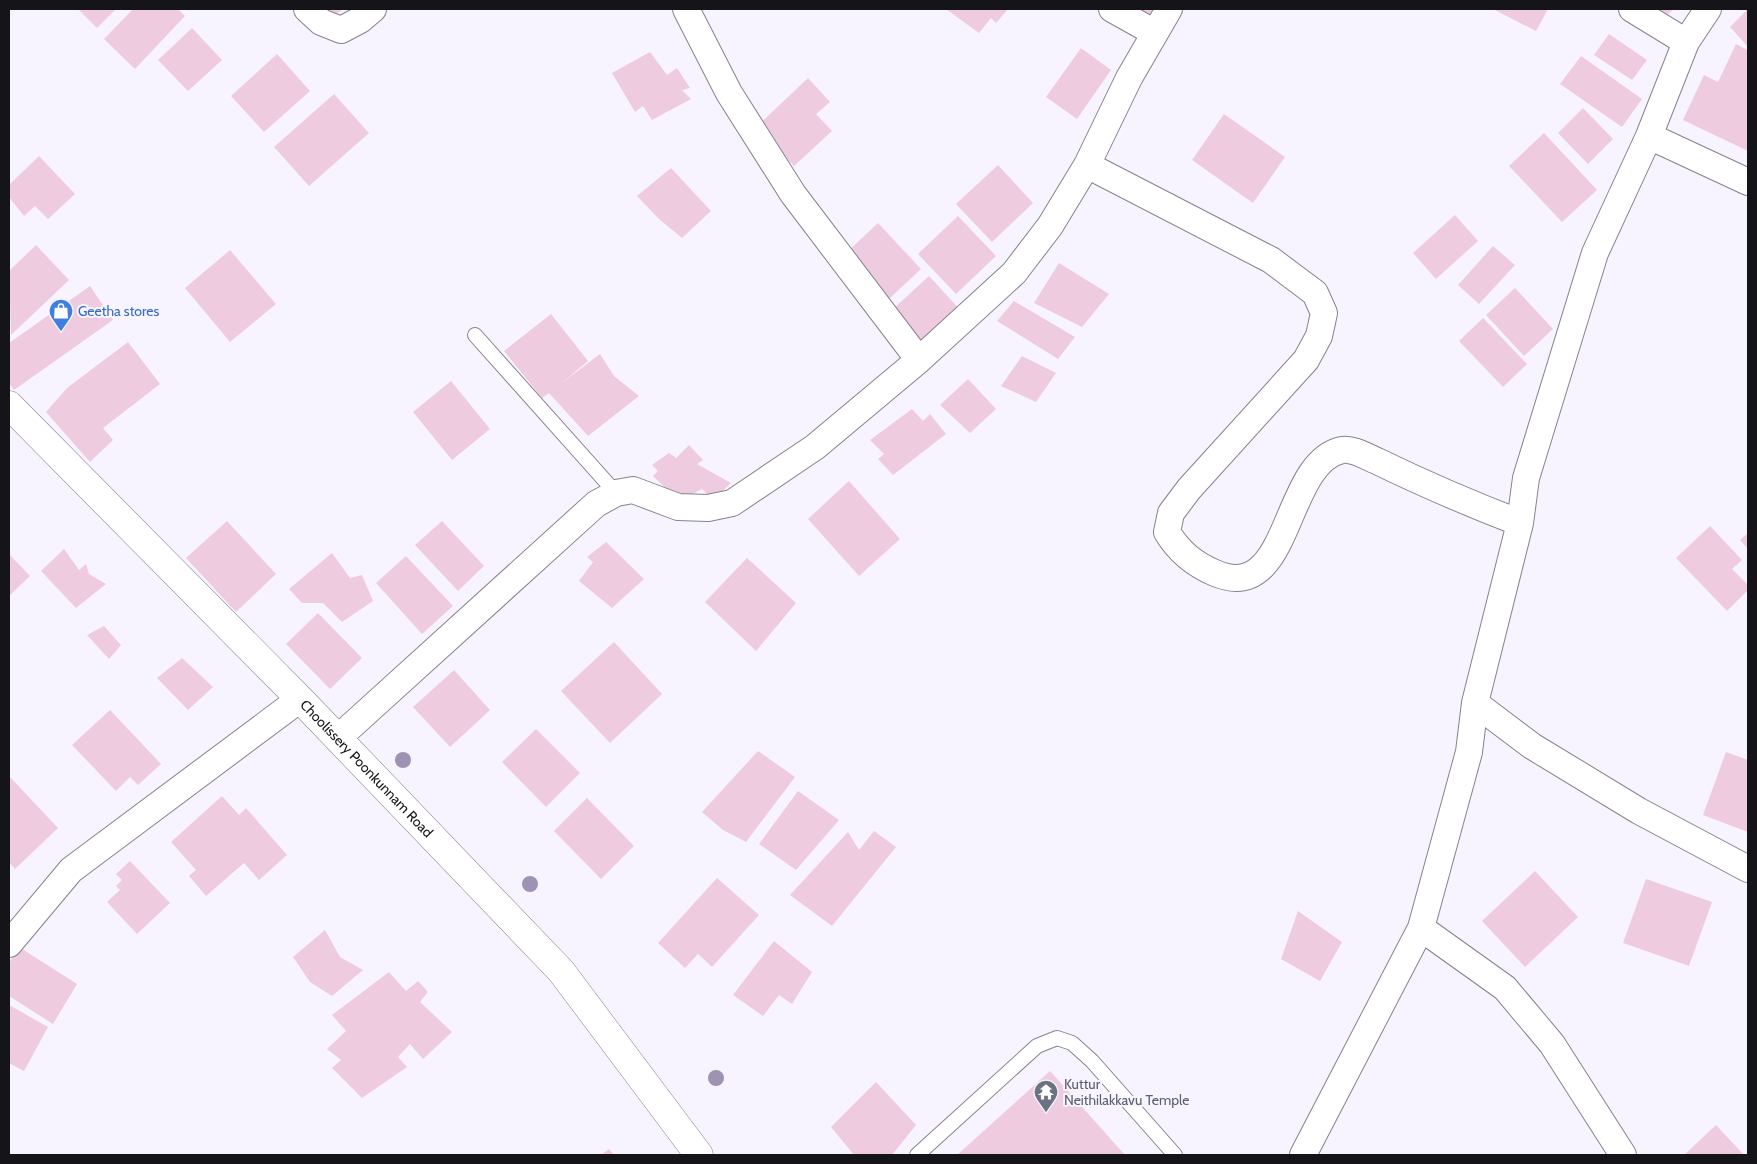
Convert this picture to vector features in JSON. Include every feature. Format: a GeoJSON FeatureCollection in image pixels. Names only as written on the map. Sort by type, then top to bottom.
{"type":"FeatureCollection","features":[{"type":"Feature","properties":{"kind":"street"},"geometry":{"type":"LineString","coordinates":[[307,9],[321,22],[341,30],[360,20],[373,9]]}},
{"type":"Feature","properties":{"kind":"street"},"geometry":{"type":"LineString","coordinates":[[686,9],[729,93],[792,194],[919,360]]}},
{"type":"Feature","properties":{"kind":"street"},"geometry":{"type":"LineString","coordinates":[[1112,9],[1155,33]]}},
{"type":"Feature","properties":{"kind":"street"},"geometry":{"type":"LineString","coordinates":[[338,738],[596,504],[616,492],[633,490],[678,507],[708,508],[732,503],[815,447],[919,360],[1014,273],[1050,226],[1087,166],[1129,78],[1169,9]]}},
{"type":"Feature","properties":{"kind":"street"},"geometry":{"type":"LineString","coordinates":[[1632,9],[1686,42]]}},
{"type":"Feature","properties":{"kind":"street"},"geometry":{"type":"LineString","coordinates":[[1303,1155],[1421,928],[1470,752],[1475,703],[1520,523],[1526,478],[1595,254],[1649,136],[1686,42],[1708,9]]}},
{"type":"Feature","properties":{"kind":"street"},"geometry":{"type":"LineString","coordinates":[[1649,136],[1748,182]]}},
{"type":"Feature","properties":{"kind":"street"},"geometry":{"type":"LineString","coordinates":[[1087,166],[1271,260],[1314,293],[1324,313],[1319,336],[1306,360],[1189,489],[1171,513],[1167,532],[1175,546],[1198,566],[1225,577],[1248,577],[1260,571],[1271,557],[1311,473],[1324,457],[1343,450],[1359,453],[1444,493],[1520,523]]}},
{"type":"Feature","properties":{"kind":"street","name":"Choolissery Poonkunnam Road"},"geometry":{"type":"LineString","coordinates":[[9,405],[300,699],[561,971],[699,1155]]}},
{"type":"Feature","properties":{"kind":"street"},"geometry":{"type":"LineString","coordinates":[[9,944],[71,870],[300,699]]}},
{"type":"Feature","properties":{"kind":"street"},"geometry":{"type":"LineString","coordinates":[[1475,703],[1532,746],[1622,801],[1748,869]]}},
{"type":"Feature","properties":{"kind":"street"},"geometry":{"type":"LineString","coordinates":[[1421,928],[1505,988],[1552,1044],[1623,1155]]}},
{"type":"Feature","properties":{"kind":"lane"},"geometry":{"type":"LineString","coordinates":[[475,335],[616,492]]}},
{"type":"Feature","properties":{"kind":"lane"},"geometry":{"type":"LineString","coordinates":[[917,1155],[1036,1046],[1057,1038],[1072,1043],[1092,1061],[1175,1155]]}},
{"type":"Feature","properties":{"kind":"building"},"geometry":{"type":"Polygon","coordinates":[[[78,9],[116,9],[97,28],[78,9]]]}},
{"type":"Feature","properties":{"kind":"building"},"geometry":{"type":"Polygon","coordinates":[[[133,9],[178,9],[185,16],[135,69],[104,39],[133,9]]]}},
{"type":"Feature","properties":{"kind":"building"},"geometry":{"type":"Polygon","coordinates":[[[326,9],[343,9],[333,17],[326,9]]]}},
{"type":"Feature","properties":{"kind":"building"},"geometry":{"type":"Polygon","coordinates":[[[946,9],[1008,9],[996,23],[991,18],[979,33],[946,9]]]}},
{"type":"Feature","properties":{"kind":"building"},"geometry":{"type":"Polygon","coordinates":[[[1131,9],[1155,9],[1148,19],[1131,9]]]}},
{"type":"Feature","properties":{"kind":"building"},"geometry":{"type":"Polygon","coordinates":[[[1493,9],[1548,9],[1536,31],[1493,9]]]}},
{"type":"Feature","properties":{"kind":"building"},"geometry":{"type":"Polygon","coordinates":[[[1645,9],[1674,9],[1657,23],[1645,9]]]}},
{"type":"Feature","properties":{"kind":"building"},"geometry":{"type":"Polygon","coordinates":[[[1748,9],[1748,47],[1730,27],[1748,9]]]}},
{"type":"Feature","properties":{"kind":"building"},"geometry":{"type":"Polygon","coordinates":[[[192,28],[222,60],[188,91],[158,60],[192,28]]]}},
{"type":"Feature","properties":{"kind":"building"},"geometry":{"type":"Polygon","coordinates":[[[1609,34],[1647,60],[1632,80],[1594,55],[1609,34]]]}},
{"type":"Feature","properties":{"kind":"building"},"geometry":{"type":"Polygon","coordinates":[[[1736,44],[1748,50],[1748,151],[1683,120],[1704,75],[1718,82],[1736,44]]]}},
{"type":"Feature","properties":{"kind":"building"},"geometry":{"type":"Polygon","coordinates":[[[1081,48],[1111,70],[1077,119],[1046,97],[1081,48]]]}},
{"type":"Feature","properties":{"kind":"building"},"geometry":{"type":"Polygon","coordinates":[[[650,52],[667,75],[677,68],[690,88],[682,90],[691,99],[652,120],[643,106],[635,112],[612,73],[650,52]]]}},
{"type":"Feature","properties":{"kind":"building"},"geometry":{"type":"Polygon","coordinates":[[[277,54],[310,91],[264,132],[231,96],[277,54]]]}},
{"type":"Feature","properties":{"kind":"building"},"geometry":{"type":"Polygon","coordinates":[[[1581,56],[1642,99],[1622,127],[1560,84],[1581,56]]]}},
{"type":"Feature","properties":{"kind":"building"},"geometry":{"type":"Polygon","coordinates":[[[808,78],[830,102],[816,114],[832,131],[794,166],[755,128],[808,78]]]}},
{"type":"Feature","properties":{"kind":"building"},"geometry":{"type":"Polygon","coordinates":[[[334,94],[369,133],[309,186],[274,147],[334,94]]]}},
{"type":"Feature","properties":{"kind":"building"},"geometry":{"type":"Polygon","coordinates":[[[1583,108],[1613,139],[1588,164],[1558,133],[1583,108]]]}},
{"type":"Feature","properties":{"kind":"building"},"geometry":{"type":"Polygon","coordinates":[[[1224,114],[1285,157],[1253,203],[1192,160],[1224,114]]]}},
{"type":"Feature","properties":{"kind":"building"},"geometry":{"type":"Polygon","coordinates":[[[1544,133],[1597,190],[1562,222],[1509,166],[1544,133]]]}},
{"type":"Feature","properties":{"kind":"building"},"geometry":{"type":"Polygon","coordinates":[[[39,156],[75,194],[48,219],[35,206],[24,216],[9,197],[9,185],[39,156]]]}},
{"type":"Feature","properties":{"kind":"building"},"geometry":{"type":"Polygon","coordinates":[[[998,165],[1033,203],[992,242],[956,204],[998,165]]]}},
{"type":"Feature","properties":{"kind":"building"},"geometry":{"type":"Polygon","coordinates":[[[671,168],[711,211],[682,238],[659,219],[637,196],[671,168]]]}},
{"type":"Feature","properties":{"kind":"building"},"geometry":{"type":"Polygon","coordinates":[[[1455,215],[1478,241],[1436,279],[1413,253],[1455,215]]]}},
{"type":"Feature","properties":{"kind":"building"},"geometry":{"type":"Polygon","coordinates":[[[958,216],[996,256],[956,294],[918,254],[958,216]]]}},
{"type":"Feature","properties":{"kind":"building"},"geometry":{"type":"Polygon","coordinates":[[[878,223],[921,269],[889,299],[846,253],[878,223]]]}},
{"type":"Feature","properties":{"kind":"building"},"geometry":{"type":"Polygon","coordinates":[[[36,245],[69,280],[11,335],[9,271],[36,245]]]}},
{"type":"Feature","properties":{"kind":"building"},"geometry":{"type":"Polygon","coordinates":[[[1493,246],[1515,265],[1479,304],[1458,285],[1493,246]]]}},
{"type":"Feature","properties":{"kind":"building"},"geometry":{"type":"Polygon","coordinates":[[[230,250],[276,304],[230,342],[185,288],[230,250]]]}},
{"type":"Feature","properties":{"kind":"building"},"geometry":{"type":"Polygon","coordinates":[[[1059,263],[1109,294],[1082,327],[1034,303],[1059,263]]]}},
{"type":"Feature","properties":{"kind":"building"},"geometry":{"type":"Polygon","coordinates":[[[929,276],[964,314],[927,348],[892,310],[929,276]]]}},
{"type":"Feature","properties":{"kind":"building","name":"Geetha stores"},"geometry":{"type":"Polygon","coordinates":[[[90,286],[113,320],[14,390],[9,383],[9,343],[90,286]]]}},
{"type":"Feature","properties":{"kind":"building"},"geometry":{"type":"Polygon","coordinates":[[[1515,288],[1553,329],[1524,356],[1486,315],[1515,288]]]}},
{"type":"Feature","properties":{"kind":"building"},"geometry":{"type":"Polygon","coordinates":[[[1014,301],[1075,337],[1058,359],[997,321],[1014,301]]]}},
{"type":"Feature","properties":{"kind":"building"},"geometry":{"type":"Polygon","coordinates":[[[551,314],[588,361],[562,383],[600,354],[614,376],[639,396],[588,436],[549,393],[542,398],[504,351],[551,314]]]}},
{"type":"Feature","properties":{"kind":"building"},"geometry":{"type":"Polygon","coordinates":[[[1483,318],[1527,364],[1503,387],[1459,341],[1483,318]]]}},
{"type":"Feature","properties":{"kind":"building"},"geometry":{"type":"Polygon","coordinates":[[[128,342],[160,384],[103,428],[113,440],[90,462],[46,412],[67,388],[128,342]]]}},
{"type":"Feature","properties":{"kind":"building"},"geometry":{"type":"Polygon","coordinates":[[[1022,356],[1056,373],[1036,402],[1001,386],[1022,356]]]}},
{"type":"Feature","properties":{"kind":"building"},"geometry":{"type":"Polygon","coordinates":[[[968,379],[996,409],[970,433],[940,405],[968,379]]]}},
{"type":"Feature","properties":{"kind":"building"},"geometry":{"type":"Polygon","coordinates":[[[451,381],[490,429],[452,460],[413,412],[451,381]]]}},
{"type":"Feature","properties":{"kind":"building"},"geometry":{"type":"Polygon","coordinates":[[[912,409],[923,421],[930,414],[946,434],[893,475],[878,459],[884,454],[870,440],[912,409]]]}},
{"type":"Feature","properties":{"kind":"building"},"geometry":{"type":"Polygon","coordinates":[[[689,445],[703,460],[697,464],[731,483],[713,500],[702,489],[679,501],[653,476],[658,471],[652,465],[669,453],[676,458],[689,445]]]}},
{"type":"Feature","properties":{"kind":"building"},"geometry":{"type":"Polygon","coordinates":[[[849,481],[900,539],[859,576],[808,519],[849,481]]]}},
{"type":"Feature","properties":{"kind":"building"},"geometry":{"type":"Polygon","coordinates":[[[227,521],[276,574],[236,612],[186,558],[227,521]]]}},
{"type":"Feature","properties":{"kind":"building"},"geometry":{"type":"Polygon","coordinates":[[[442,521],[484,566],[458,591],[415,545],[442,521]]]}},
{"type":"Feature","properties":{"kind":"building"},"geometry":{"type":"Polygon","coordinates":[[[1710,526],[1742,560],[1732,569],[1748,585],[1748,590],[1727,611],[1676,558],[1710,526]]]}},
{"type":"Feature","properties":{"kind":"building"},"geometry":{"type":"Polygon","coordinates":[[[1748,533],[1748,549],[1740,540],[1748,533]]]}},
{"type":"Feature","properties":{"kind":"building"},"geometry":{"type":"Polygon","coordinates":[[[606,542],[644,579],[612,608],[579,581],[593,562],[587,557],[606,542]]]}},
{"type":"Feature","properties":{"kind":"building"},"geometry":{"type":"Polygon","coordinates":[[[64,549],[79,570],[86,564],[89,574],[106,584],[76,608],[41,571],[64,549]]]}},
{"type":"Feature","properties":{"kind":"building"},"geometry":{"type":"Polygon","coordinates":[[[332,553],[350,578],[362,575],[373,601],[342,622],[323,603],[302,603],[289,589],[332,553]]]}},
{"type":"Feature","properties":{"kind":"building"},"geometry":{"type":"Polygon","coordinates":[[[9,554],[30,576],[9,596],[9,554]]]}},
{"type":"Feature","properties":{"kind":"building"},"geometry":{"type":"Polygon","coordinates":[[[406,556],[453,606],[422,634],[376,583],[406,556]]]}},
{"type":"Feature","properties":{"kind":"building"},"geometry":{"type":"Polygon","coordinates":[[[747,558],[796,603],[756,651],[705,602],[747,558]]]}},
{"type":"Feature","properties":{"kind":"building"},"geometry":{"type":"Polygon","coordinates":[[[318,613],[362,658],[330,689],[286,644],[318,613]]]}},
{"type":"Feature","properties":{"kind":"building"},"geometry":{"type":"Polygon","coordinates":[[[104,626],[121,645],[109,659],[87,635],[104,626]]]}},
{"type":"Feature","properties":{"kind":"building"},"geometry":{"type":"Polygon","coordinates":[[[614,642],[662,694],[610,743],[561,691],[614,642]]]}},
{"type":"Feature","properties":{"kind":"building"},"geometry":{"type":"Polygon","coordinates":[[[182,658],[213,687],[188,710],[157,678],[182,658]]]}},
{"type":"Feature","properties":{"kind":"building"},"geometry":{"type":"Polygon","coordinates":[[[454,670],[490,710],[450,747],[413,707],[454,670]]]}},
{"type":"Feature","properties":{"kind":"building"},"geometry":{"type":"Polygon","coordinates":[[[110,710],[161,764],[138,785],[130,777],[116,791],[72,745],[110,710]]]}},
{"type":"Feature","properties":{"kind":"building"},"geometry":{"type":"Polygon","coordinates":[[[536,729],[580,773],[546,807],[502,762],[536,729]]]}},
{"type":"Feature","properties":{"kind":"building"},"geometry":{"type":"Polygon","coordinates":[[[758,751],[795,777],[746,842],[723,830],[702,812],[758,751]]]}},
{"type":"Feature","properties":{"kind":"building"},"geometry":{"type":"Polygon","coordinates":[[[1726,752],[1748,760],[1748,832],[1703,815],[1726,752]]]}},
{"type":"Feature","properties":{"kind":"building"},"geometry":{"type":"Polygon","coordinates":[[[9,776],[58,828],[15,869],[9,862],[9,776]]]}},
{"type":"Feature","properties":{"kind":"building"},"geometry":{"type":"Polygon","coordinates":[[[798,791],[839,820],[796,870],[759,844],[798,791]]]}},
{"type":"Feature","properties":{"kind":"building"},"geometry":{"type":"Polygon","coordinates":[[[222,796],[239,815],[246,808],[287,855],[259,880],[244,863],[206,896],[189,876],[196,870],[171,842],[222,796]]]}},
{"type":"Feature","properties":{"kind":"building"},"geometry":{"type":"Polygon","coordinates":[[[587,798],[634,846],[601,879],[554,831],[587,798]]]}},
{"type":"Feature","properties":{"kind":"building"},"geometry":{"type":"Polygon","coordinates":[[[874,831],[896,847],[832,926],[790,895],[848,832],[859,850],[874,831]]]}},
{"type":"Feature","properties":{"kind":"building"},"geometry":{"type":"Polygon","coordinates":[[[130,861],[170,903],[137,934],[107,902],[120,890],[116,886],[122,880],[116,874],[130,861]]]}},
{"type":"Feature","properties":{"kind":"building"},"geometry":{"type":"Polygon","coordinates":[[[1535,871],[1578,917],[1525,967],[1482,921],[1535,871]]]}},
{"type":"Feature","properties":{"kind":"building"},"geometry":{"type":"Polygon","coordinates":[[[717,878],[759,915],[712,967],[698,954],[685,968],[658,943],[717,878]]]}},
{"type":"Feature","properties":{"kind":"building"},"geometry":{"type":"Polygon","coordinates":[[[1646,879],[1712,902],[1689,966],[1623,943],[1646,879]]]}},
{"type":"Feature","properties":{"kind":"building"},"geometry":{"type":"Polygon","coordinates":[[[1298,911],[1342,942],[1320,981],[1281,959],[1298,911]]]}},
{"type":"Feature","properties":{"kind":"building"},"geometry":{"type":"Polygon","coordinates":[[[325,930],[340,957],[363,970],[332,996],[310,982],[293,957],[325,930]]]}},
{"type":"Feature","properties":{"kind":"building"},"geometry":{"type":"Polygon","coordinates":[[[774,941],[812,972],[792,1004],[779,995],[763,1016],[733,995],[774,941]]]}},
{"type":"Feature","properties":{"kind":"building"},"geometry":{"type":"Polygon","coordinates":[[[19,947],[77,984],[53,1024],[9,996],[9,963],[19,947]]]}},
{"type":"Feature","properties":{"kind":"building"},"geometry":{"type":"Polygon","coordinates":[[[389,972],[406,991],[418,981],[428,992],[420,1002],[452,1032],[423,1059],[410,1044],[398,1057],[407,1067],[362,1098],[332,1068],[341,1060],[327,1049],[346,1031],[332,1015],[389,972]]]}},
{"type":"Feature","properties":{"kind":"building"},"geometry":{"type":"Polygon","coordinates":[[[9,1005],[48,1027],[24,1071],[9,1063],[9,1005]]]}},
{"type":"Feature","properties":{"kind":"building","name":"Kuttur Neithilakkavu Temple"},"geometry":{"type":"Polygon","coordinates":[[[1050,1071],[1125,1155],[957,1155],[1050,1071]]]}},
{"type":"Feature","properties":{"kind":"building"},"geometry":{"type":"Polygon","coordinates":[[[876,1082],[916,1125],[892,1155],[854,1155],[831,1127],[876,1082]]]}},
{"type":"Feature","properties":{"kind":"building"},"geometry":{"type":"Polygon","coordinates":[[[1716,1125],[1744,1155],[1684,1155],[1716,1125]]]}},
{"type":"Feature","properties":{"kind":"building"},"geometry":{"type":"Polygon","coordinates":[[[609,1149],[614,1155],[601,1155],[609,1149]]]}},
{"type":"Feature","properties":{"kind":"place","name":"Geetha stores"},"geometry":{"type":"Point","coordinates":[61,332]}},
{"type":"Feature","properties":{"kind":"place","name":"Kuttur Neithilakkavu Temple"},"geometry":{"type":"Point","coordinates":[1046,1113]}}]}
